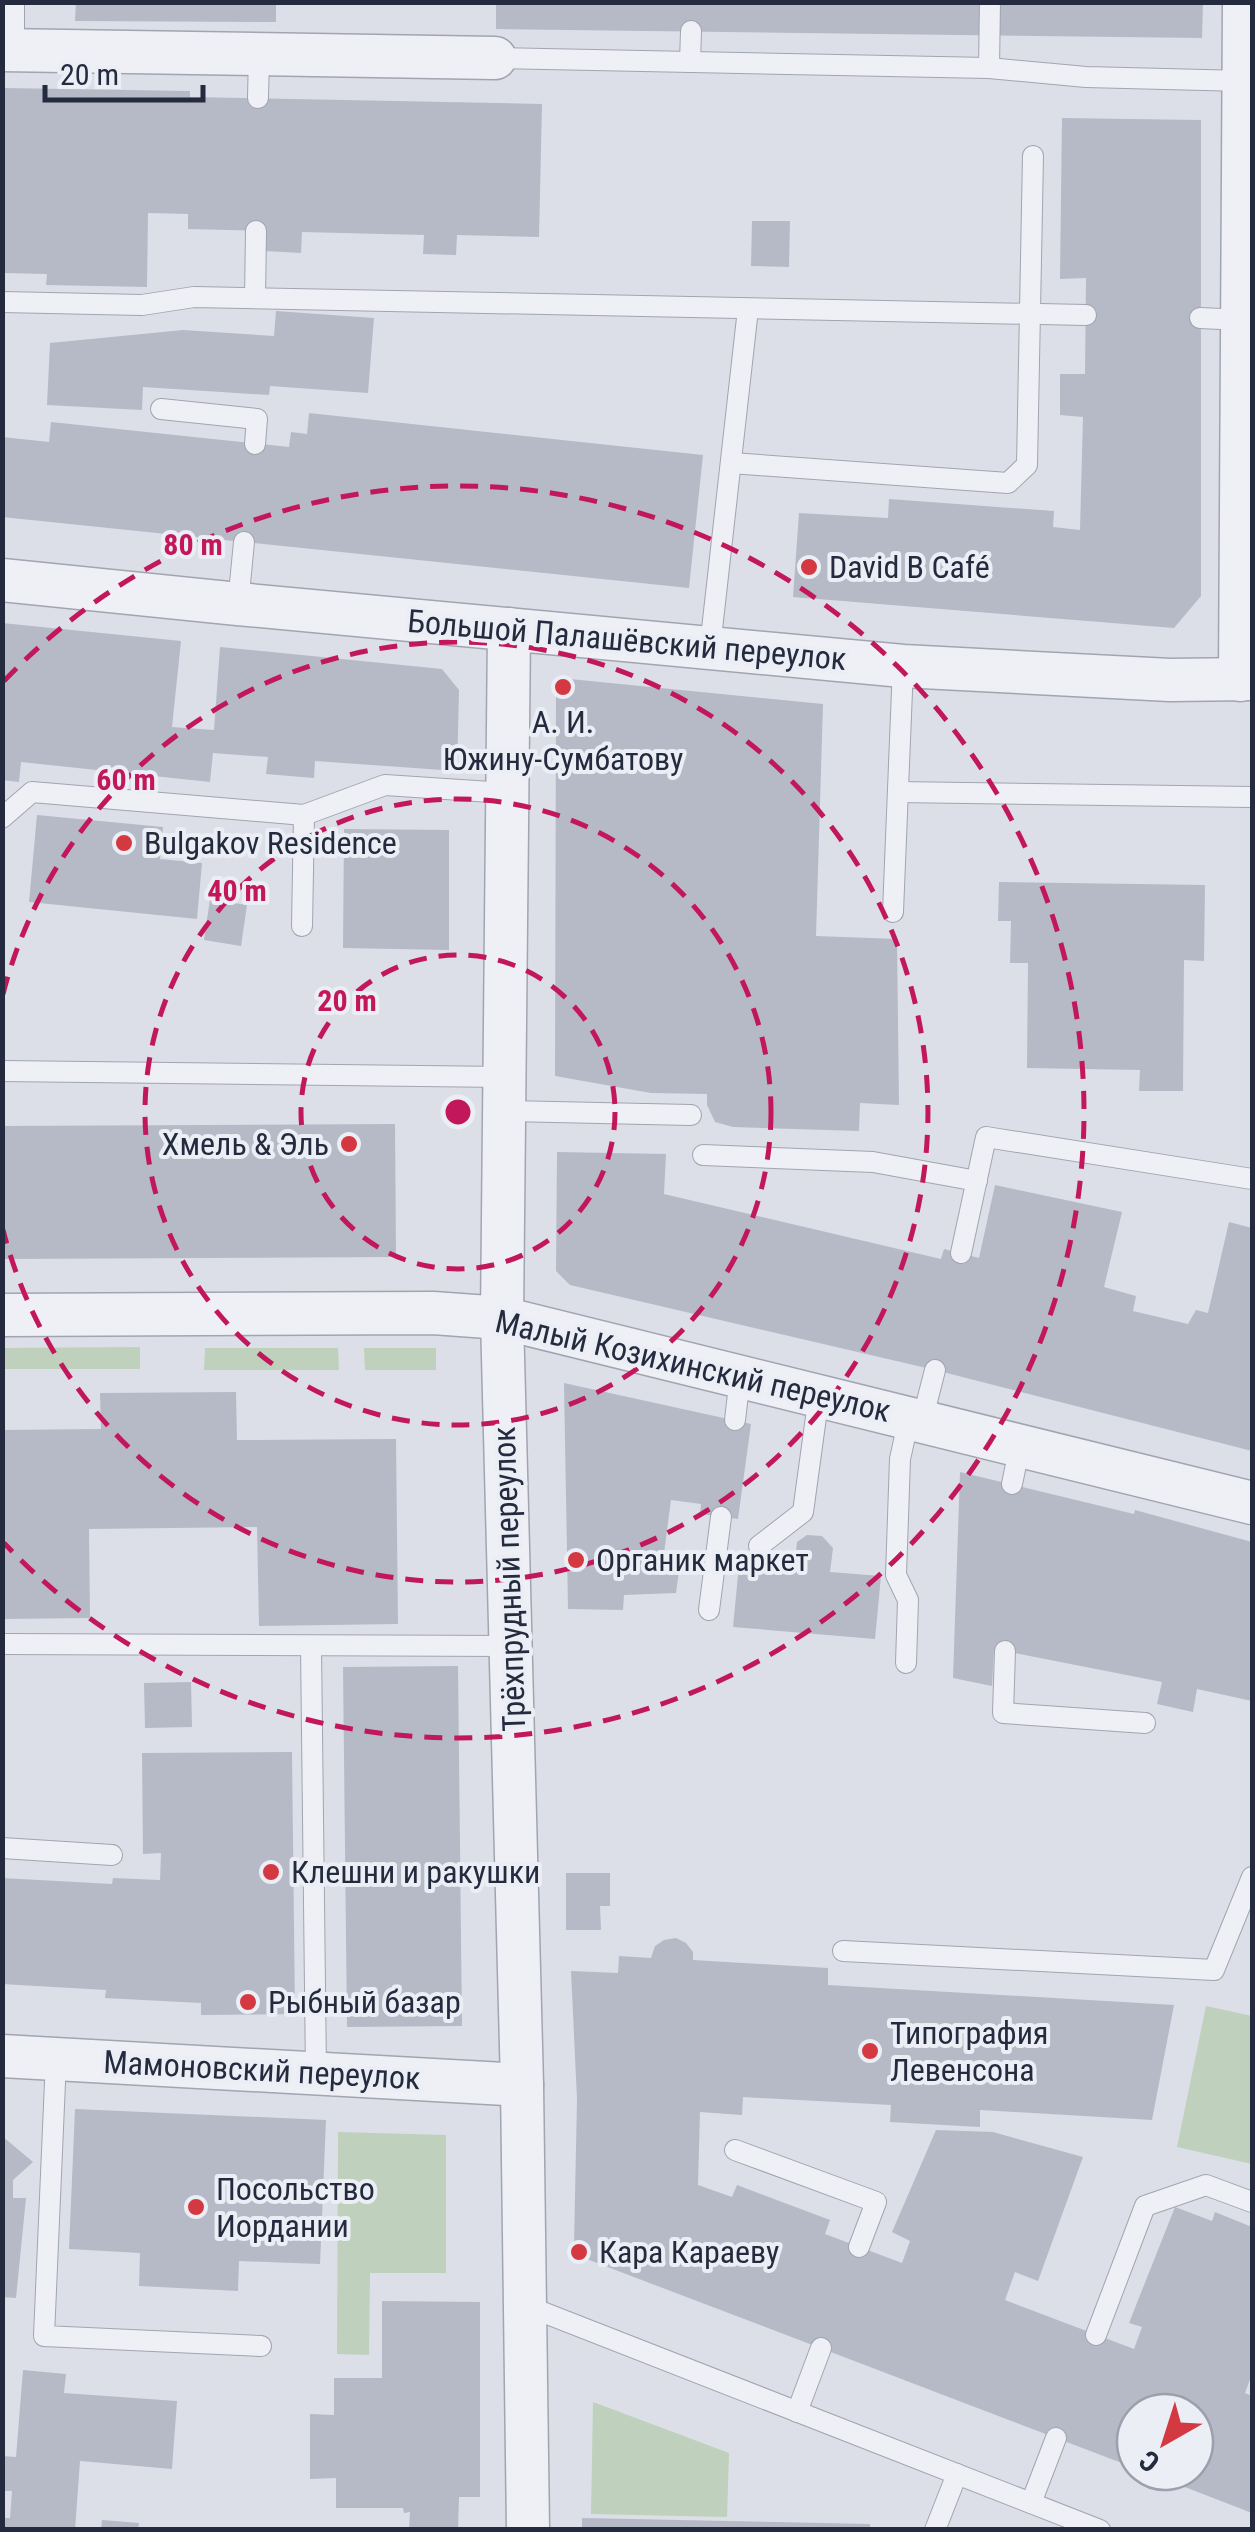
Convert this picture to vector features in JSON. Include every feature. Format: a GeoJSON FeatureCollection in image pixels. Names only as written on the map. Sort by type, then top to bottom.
{"type":"FeatureCollection","features":[{"type":"Feature","properties":{"kind":"street"},"geometry":{"type":"LineString","coordinates":[[1244,2],[1244,80],[1221,319],[1247,524],[1246,680]]}},
{"type":"Feature","properties":{"kind":"street"},"geometry":{"type":"LineString","coordinates":[[8,50],[495,58]]}},
{"type":"Feature","properties":{"kind":"street","name":"Большой Палашёвский переулок"},"geometry":{"type":"LineString","coordinates":[[2,580],[902,666],[1170,680],[1246,680]]}},
{"type":"Feature","properties":{"kind":"street","name":"Трёхпрудный переулок"},"geometry":{"type":"LineString","coordinates":[[509,628],[502,1318],[522,2085],[528,2530]]}},
{"type":"Feature","properties":{"kind":"street","name":"Малый Козихинский переулок"},"geometry":{"type":"LineString","coordinates":[[2,1315],[433,1313],[502,1318],[915,1420],[1016,1465],[1252,1502]]}},
{"type":"Feature","properties":{"kind":"street","name":"Мамоновский переулок"},"geometry":{"type":"LineString","coordinates":[[2,2056],[522,2085]]}},
{"type":"Feature","properties":{"kind":"lane"},"geometry":{"type":"LineString","coordinates":[[8,50],[14,2]]}},
{"type":"Feature","properties":{"kind":"lane"},"geometry":{"type":"LineString","coordinates":[[989,68],[990,2]]}},
{"type":"Feature","properties":{"kind":"lane"},"geometry":{"type":"LineString","coordinates":[[690,62],[691,31]]}},
{"type":"Feature","properties":{"kind":"lane"},"geometry":{"type":"LineString","coordinates":[[258,98],[259,54]]}},
{"type":"Feature","properties":{"kind":"lane"},"geometry":{"type":"LineString","coordinates":[[495,58],[989,68],[1086,77],[1244,80]]}},
{"type":"Feature","properties":{"kind":"lane"},"geometry":{"type":"LineString","coordinates":[[730,462],[1008,483],[1027,465],[1033,156]]}},
{"type":"Feature","properties":{"kind":"lane"},"geometry":{"type":"LineString","coordinates":[[255,298],[256,231]]}},
{"type":"Feature","properties":{"kind":"lane"},"geometry":{"type":"LineString","coordinates":[[2,302],[142,304],[194,297],[1086,315]]}},
{"type":"Feature","properties":{"kind":"lane"},"geometry":{"type":"LineString","coordinates":[[710,647],[748,309]]}},
{"type":"Feature","properties":{"kind":"lane"},"geometry":{"type":"LineString","coordinates":[[162,409],[257,419],[254,444]]}},
{"type":"Feature","properties":{"kind":"lane"},"geometry":{"type":"LineString","coordinates":[[238,604],[244,542]]}},
{"type":"Feature","properties":{"kind":"lane"},"geometry":{"type":"LineString","coordinates":[[893,912],[902,666]]}},
{"type":"Feature","properties":{"kind":"lane"},"geometry":{"type":"LineString","coordinates":[[2,818],[32,792],[304,815],[384,784],[506,792]]}},
{"type":"Feature","properties":{"kind":"lane"},"geometry":{"type":"LineString","coordinates":[[898,792],[1252,797]]}},
{"type":"Feature","properties":{"kind":"lane"},"geometry":{"type":"LineString","coordinates":[[302,926],[304,815]]}},
{"type":"Feature","properties":{"kind":"lane"},"geometry":{"type":"LineString","coordinates":[[2,1072],[504,1094],[691,1115]]}},
{"type":"Feature","properties":{"kind":"lane"},"geometry":{"type":"LineString","coordinates":[[962,1253],[986,1137],[1252,1179]]}},
{"type":"Feature","properties":{"kind":"lane"},"geometry":{"type":"LineString","coordinates":[[702,1156],[872,1162],[976,1181]]}},
{"type":"Feature","properties":{"kind":"lane"},"geometry":{"type":"LineString","coordinates":[[906,1663],[908,1600],[896,1575],[900,1459],[934,1370]]}},
{"type":"Feature","properties":{"kind":"lane"},"geometry":{"type":"LineString","coordinates":[[735,1420],[740,1377]]}},
{"type":"Feature","properties":{"kind":"lane"},"geometry":{"type":"LineString","coordinates":[[759,1546],[802,1512],[819,1396]]}},
{"type":"Feature","properties":{"kind":"lane"},"geometry":{"type":"LineString","coordinates":[[709,1610],[722,1517]]}},
{"type":"Feature","properties":{"kind":"lane"},"geometry":{"type":"LineString","coordinates":[[2,1644],[510,1646]]}},
{"type":"Feature","properties":{"kind":"lane"},"geometry":{"type":"LineString","coordinates":[[311,1646],[316,2073]]}},
{"type":"Feature","properties":{"kind":"lane"},"geometry":{"type":"LineString","coordinates":[[1005,1652],[1003,1712],[1144,1723]]}},
{"type":"Feature","properties":{"kind":"lane"},"geometry":{"type":"LineString","coordinates":[[2,1848],[112,1855]]}},
{"type":"Feature","properties":{"kind":"lane"},"geometry":{"type":"LineString","coordinates":[[843,1951],[1214,1970],[1252,1877]]}},
{"type":"Feature","properties":{"kind":"lane"},"geometry":{"type":"LineString","coordinates":[[56,2059],[44,2336],[262,2346]]}},
{"type":"Feature","properties":{"kind":"lane"},"geometry":{"type":"LineString","coordinates":[[735,2150],[876,2202],[859,2247]]}},
{"type":"Feature","properties":{"kind":"lane"},"geometry":{"type":"LineString","coordinates":[[1096,2335],[1145,2206],[1206,2184],[1252,2202]]}},
{"type":"Feature","properties":{"kind":"lane"},"geometry":{"type":"LineString","coordinates":[[526,2306],[1100,2530]]}},
{"type":"Feature","properties":{"kind":"lane"},"geometry":{"type":"LineString","coordinates":[[797,2412],[821,2348]]}},
{"type":"Feature","properties":{"kind":"lane"},"geometry":{"type":"LineString","coordinates":[[1031,2503],[1056,2438]]}},
{"type":"Feature","properties":{"kind":"lane"},"geometry":{"type":"LineString","coordinates":[[935,2530],[958,2474]]}},
{"type":"Feature","properties":{"kind":"green space"},"geometry":{"type":"Polygon","coordinates":[[[140,1347],[140,1369],[3,1369],[3,1348],[140,1347]]]}},
{"type":"Feature","properties":{"kind":"green space"},"geometry":{"type":"Polygon","coordinates":[[[205,1348],[338,1348],[339,1370],[204,1370],[205,1348]]]}},
{"type":"Feature","properties":{"kind":"green space"},"geometry":{"type":"Polygon","coordinates":[[[364,1348],[436,1348],[436,1370],[365,1370],[364,1348]]]}},
{"type":"Feature","properties":{"kind":"green space"},"geometry":{"type":"Polygon","coordinates":[[[1206,2006],[1252,2016],[1252,2164],[1177,2147],[1206,2006]]]}},
{"type":"Feature","properties":{"kind":"green space"},"geometry":{"type":"Polygon","coordinates":[[[338,2132],[446,2135],[446,2273],[370,2273],[369,2355],[337,2354],[338,2132]]]}},
{"type":"Feature","properties":{"kind":"green space"},"geometry":{"type":"Polygon","coordinates":[[[593,2402],[729,2453],[727,2517],[591,2514],[593,2402]]]}},
{"type":"Feature","properties":{"kind":"building"},"geometry":{"type":"Polygon","coordinates":[[[76,2],[276,2],[276,22],[75,21],[76,2]]]}},
{"type":"Feature","properties":{"kind":"building"},"geometry":{"type":"Polygon","coordinates":[[[496,2],[1203,2],[1202,38],[496,29],[496,2]]]}},
{"type":"Feature","properties":{"kind":"building"},"geometry":{"type":"Polygon","coordinates":[[[2,88],[190,91],[190,97],[542,104],[539,237],[457,235],[456,255],[423,254],[424,235],[302,232],[301,253],[265,251],[265,231],[188,229],[188,214],[148,213],[147,287],[46,285],[47,274],[2,273],[2,88]]]}},
{"type":"Feature","properties":{"kind":"building"},"geometry":{"type":"Polygon","coordinates":[[[1062,118],[1201,120],[1201,596],[1174,628],[793,597],[799,513],[888,518],[889,499],[1054,511],[1053,527],[1080,530],[1083,417],[1060,415],[1060,374],[1085,374],[1086,278],[1060,279],[1062,118]]]}},
{"type":"Feature","properties":{"kind":"building"},"geometry":{"type":"Polygon","coordinates":[[[752,221],[790,221],[789,267],[751,266],[752,221]]]}},
{"type":"Feature","properties":{"kind":"building"},"geometry":{"type":"Polygon","coordinates":[[[276,311],[374,318],[368,393],[270,386],[269,395],[143,387],[142,410],[47,405],[50,343],[183,330],[274,336],[276,311]]]}},
{"type":"Feature","properties":{"kind":"building"},"geometry":{"type":"Polygon","coordinates":[[[309,413],[703,455],[689,588],[2,517],[2,437],[49,442],[51,422],[289,447],[291,432],[307,434],[309,413]]]}},
{"type":"Feature","properties":{"kind":"building"},"geometry":{"type":"Polygon","coordinates":[[[2,623],[181,641],[172,727],[214,730],[220,647],[442,669],[459,690],[457,771],[315,761],[314,778],[266,774],[268,757],[213,753],[210,782],[21,762],[19,782],[2,780],[2,623]]]}},
{"type":"Feature","properties":{"kind":"building"},"geometry":{"type":"Polygon","coordinates":[[[570,679],[823,704],[816,936],[897,939],[899,1105],[860,1103],[859,1131],[733,1127],[715,1122],[707,1105],[707,1094],[651,1093],[555,1076],[556,694],[570,679]]]}},
{"type":"Feature","properties":{"kind":"building"},"geometry":{"type":"Polygon","coordinates":[[[37,815],[163,827],[160,859],[202,863],[197,919],[29,902],[37,815]]]}},
{"type":"Feature","properties":{"kind":"building"},"geometry":{"type":"Polygon","coordinates":[[[344,829],[449,830],[449,950],[343,948],[344,829]]]}},
{"type":"Feature","properties":{"kind":"building"},"geometry":{"type":"Polygon","coordinates":[[[999,882],[1205,885],[1204,961],[1184,960],[1183,1091],[1139,1091],[1140,1070],[1027,1068],[1028,963],[1010,963],[1011,921],[998,921],[999,882]]]}},
{"type":"Feature","properties":{"kind":"building"},"geometry":{"type":"Polygon","coordinates":[[[210,899],[247,905],[241,946],[204,940],[210,899]]]}},
{"type":"Feature","properties":{"kind":"building"},"geometry":{"type":"Polygon","coordinates":[[[395,1124],[396,1257],[2,1259],[2,1126],[395,1124]]]}},
{"type":"Feature","properties":{"kind":"building"},"geometry":{"type":"Polygon","coordinates":[[[557,1152],[666,1154],[664,1194],[941,1259],[944,1249],[979,1258],[995,1185],[1122,1212],[1104,1287],[1136,1296],[1133,1311],[1188,1324],[1196,1310],[1208,1313],[1229,1222],[1252,1228],[1252,1451],[935,1370],[570,1285],[556,1271],[557,1152]]]}},
{"type":"Feature","properties":{"kind":"building"},"geometry":{"type":"Polygon","coordinates":[[[564,1383],[751,1424],[738,1519],[700,1514],[701,1504],[671,1500],[663,1561],[680,1563],[676,1593],[624,1595],[623,1610],[568,1609],[564,1383]]]}},
{"type":"Feature","properties":{"kind":"building"},"geometry":{"type":"Polygon","coordinates":[[[236,1392],[237,1440],[396,1439],[398,1624],[259,1626],[257,1527],[89,1529],[90,1618],[2,1619],[2,1430],[101,1429],[100,1393],[236,1392]]]}},
{"type":"Feature","properties":{"kind":"building"},"geometry":{"type":"Polygon","coordinates":[[[960,1472],[1134,1514],[1135,1510],[1252,1542],[1252,1701],[1197,1689],[1193,1712],[1157,1704],[1162,1682],[994,1649],[992,1686],[953,1678],[960,1472]]]}},
{"type":"Feature","properties":{"kind":"building"},"geometry":{"type":"Polygon","coordinates":[[[807,1535],[822,1536],[833,1548],[830,1572],[881,1576],[875,1639],[733,1627],[739,1565],[794,1569],[797,1542],[807,1535]]]}},
{"type":"Feature","properties":{"kind":"building"},"geometry":{"type":"Polygon","coordinates":[[[458,1666],[462,2026],[347,2027],[343,1667],[458,1666]]]}},
{"type":"Feature","properties":{"kind":"building"},"geometry":{"type":"Polygon","coordinates":[[[191,1682],[192,1727],[145,1728],[144,1683],[191,1682]]]}},
{"type":"Feature","properties":{"kind":"building"},"geometry":{"type":"Polygon","coordinates":[[[292,1752],[295,2014],[201,2015],[201,2003],[105,1998],[106,1990],[2,1984],[2,1878],[112,1884],[113,1878],[160,1880],[161,1853],[143,1854],[142,1753],[292,1752]]]}},
{"type":"Feature","properties":{"kind":"building"},"geometry":{"type":"Polygon","coordinates":[[[566,1873],[610,1873],[610,1906],[600,1906],[601,1930],[566,1930],[566,1873]]]}},
{"type":"Feature","properties":{"kind":"building"},"geometry":{"type":"Polygon","coordinates":[[[676,1938],[686,1943],[693,1952],[693,1960],[828,1968],[828,1985],[1174,2005],[1152,2120],[980,2110],[980,2127],[890,2122],[891,2105],[743,2097],[742,2115],[700,2112],[698,2185],[732,2197],[737,2185],[830,2220],[825,2234],[902,2263],[910,2241],[892,2232],[936,2130],[993,2132],[1083,2157],[1038,2281],[1015,2272],[1005,2300],[1134,2349],[1142,2327],[1129,2323],[1175,2207],[1212,2221],[1215,2212],[1252,2227],[1252,2374],[1245,2393],[1252,2396],[1252,2513],[1198,2492],[1215,2492],[1215,2392],[1115,2392],[1115,2460],[584,2258],[574,2246],[577,2099],[571,1971],[618,1973],[619,1956],[651,1958],[655,1946],[676,1938]]]}},
{"type":"Feature","properties":{"kind":"building","name":"Посольство Иордании"},"geometry":{"type":"Polygon","coordinates":[[[75,2109],[326,2120],[320,2264],[239,2261],[238,2291],[139,2286],[140,2253],[69,2249],[75,2109]]]}},
{"type":"Feature","properties":{"kind":"building"},"geometry":{"type":"Polygon","coordinates":[[[2,2136],[33,2162],[13,2180],[13,2198],[26,2198],[16,2298],[2,2297],[2,2136]]]}},
{"type":"Feature","properties":{"kind":"building"},"geometry":{"type":"Polygon","coordinates":[[[382,2301],[480,2302],[480,2497],[459,2497],[458,2530],[409,2530],[410,2512],[404,2513],[403,2508],[336,2508],[336,2478],[310,2479],[310,2414],[334,2415],[334,2378],[382,2378],[382,2301]]]}},
{"type":"Feature","properties":{"kind":"building"},"geometry":{"type":"Polygon","coordinates":[[[23,2370],[66,2374],[64,2393],[177,2401],[172,2469],[80,2461],[75,2530],[2,2530],[2,2518],[10,2518],[12,2491],[2,2491],[2,2456],[16,2457],[23,2370]]]}},
{"type":"Feature","properties":{"kind":"building"},"geometry":{"type":"Polygon","coordinates":[[[582,2518],[870,2524],[870,2530],[582,2530],[582,2518]]]}},
{"type":"Feature","properties":{"kind":"building"},"geometry":{"type":"Polygon","coordinates":[[[102,2520],[139,2523],[138,2530],[101,2530],[102,2520]]]}},
{"type":"Feature","properties":{"kind":"place","name":"David B Café"},"geometry":{"type":"Point","coordinates":[809,567]}},
{"type":"Feature","properties":{"kind":"place","name":"А. И. Южину-Сумбатову"},"geometry":{"type":"Point","coordinates":[563,687]}},
{"type":"Feature","properties":{"kind":"place","name":"Bulgakov Residence"},"geometry":{"type":"Point","coordinates":[124,843]}},
{"type":"Feature","properties":{"kind":"place","name":"Хмель & Эль"},"geometry":{"type":"Point","coordinates":[349,1144]}},
{"type":"Feature","properties":{"kind":"place","name":"Органик маркет"},"geometry":{"type":"Point","coordinates":[576,1560]}},
{"type":"Feature","properties":{"kind":"place","name":"Клешни и ракушки"},"geometry":{"type":"Point","coordinates":[271,1872]}},
{"type":"Feature","properties":{"kind":"place","name":"Рыбный базар"},"geometry":{"type":"Point","coordinates":[248,2002]}},
{"type":"Feature","properties":{"kind":"place","name":"Типография Левенсона"},"geometry":{"type":"Point","coordinates":[870,2051]}},
{"type":"Feature","properties":{"kind":"place","name":"Посольство Иордании"},"geometry":{"type":"Point","coordinates":[196,2207]}},
{"type":"Feature","properties":{"kind":"place","name":"Кара Караеву"},"geometry":{"type":"Point","coordinates":[579,2252]}}]}
